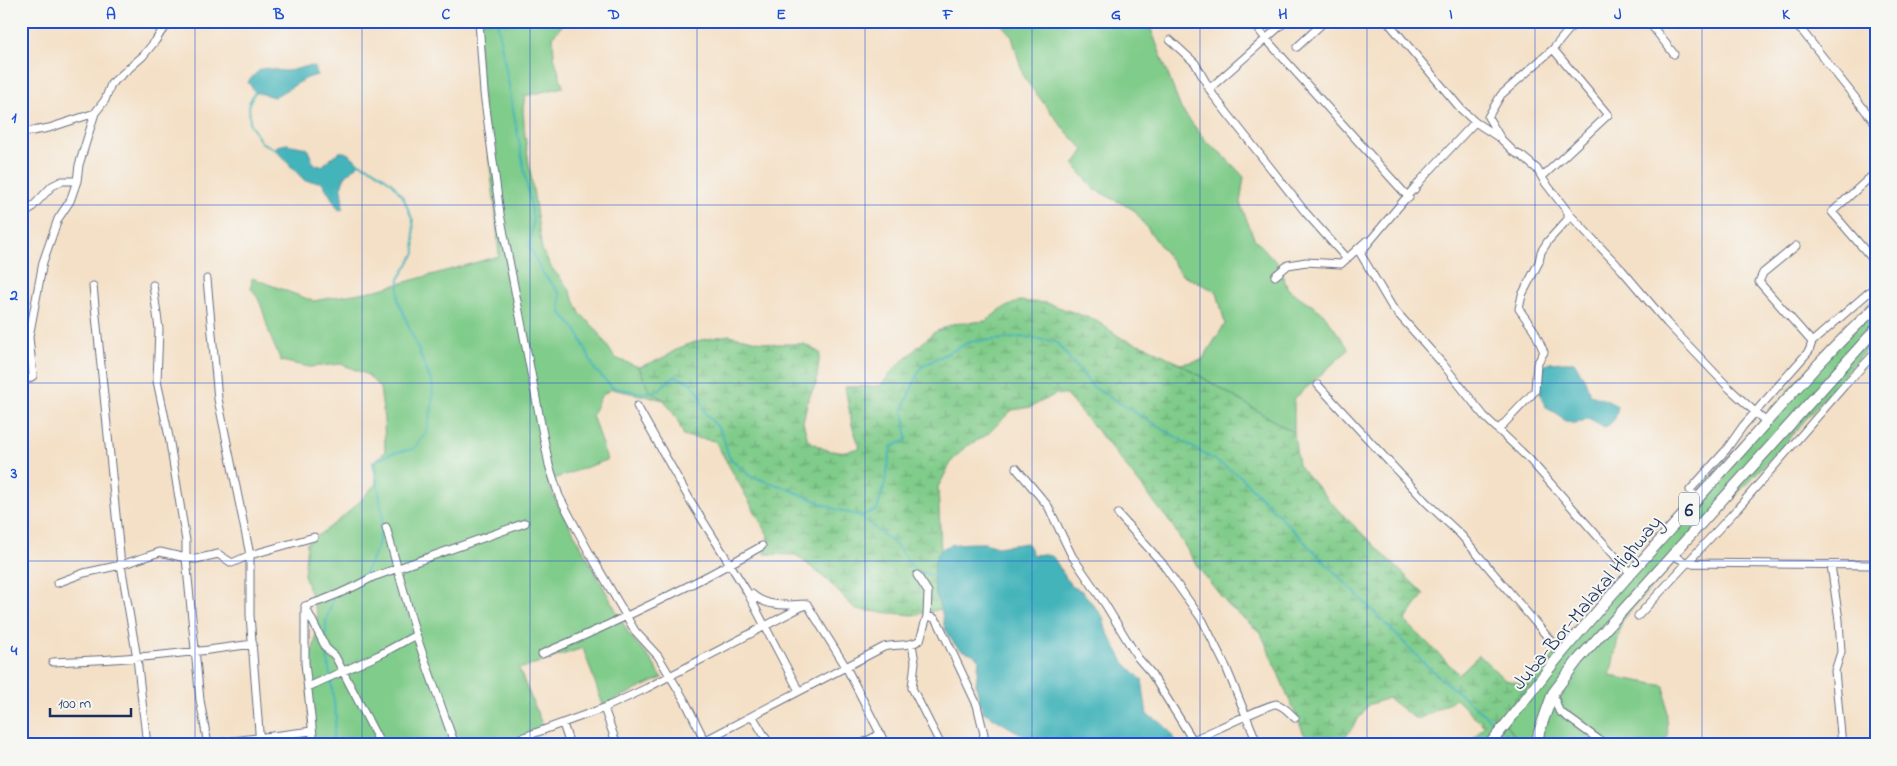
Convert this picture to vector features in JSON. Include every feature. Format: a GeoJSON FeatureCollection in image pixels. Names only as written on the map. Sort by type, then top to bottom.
{"type":"FeatureCollection","features":[{"type":"Feature","properties":{"kind":"highway","name":"Juba-Bor-Malakal Highway"},"geometry":{"type":"LineString","coordinates":[[1490,743],[1562,654],[1631,574],[1766,422],[1857,324],[1876,307]]}},
{"type":"Feature","properties":{"kind":"highway","name":"Juba-Bor-Malakal Highway"},"geometry":{"type":"LineString","coordinates":[[1536,745],[1553,693],[1578,660],[1876,329]]}},
{"type":"Feature","properties":{"kind":"street"},"geometry":{"type":"LineString","coordinates":[[21,384],[33,376],[30,337],[43,262],[58,220],[70,201],[77,181],[79,165],[95,113],[105,100],[111,84],[143,56],[160,32],[173,21]]}},
{"type":"Feature","properties":{"kind":"street"},"geometry":{"type":"LineString","coordinates":[[479,21],[484,93],[500,214],[550,465],[559,496],[635,631],[658,656],[685,701],[701,733],[702,743],[884,647],[893,644],[912,644],[922,637],[928,592],[917,575]]}},
{"type":"Feature","properties":{"kind":"street"},"geometry":{"type":"LineString","coordinates":[[1252,21],[1409,198]]}},
{"type":"Feature","properties":{"kind":"street"},"geometry":{"type":"LineString","coordinates":[[1209,89],[1286,21]]}},
{"type":"Feature","properties":{"kind":"street"},"geometry":{"type":"LineString","coordinates":[[1297,47],[1325,21]]}},
{"type":"Feature","properties":{"kind":"street"},"geometry":{"type":"LineString","coordinates":[[1388,21],[1461,109],[1475,122],[1537,169],[1571,216],[1596,244],[1622,270],[1691,348],[1766,422]]}},
{"type":"Feature","properties":{"kind":"street"},"geometry":{"type":"LineString","coordinates":[[1501,140],[1488,116],[1501,95],[1553,49],[1576,21]]}},
{"type":"Feature","properties":{"kind":"street"},"geometry":{"type":"LineString","coordinates":[[1648,21],[1674,54]]}},
{"type":"Feature","properties":{"kind":"street"},"geometry":{"type":"LineString","coordinates":[[1790,21],[1804,32],[1876,124]]}},
{"type":"Feature","properties":{"kind":"street"},"geometry":{"type":"LineString","coordinates":[[1868,21],[1876,27]]}},
{"type":"Feature","properties":{"kind":"street"},"geometry":{"type":"LineString","coordinates":[[1170,40],[1195,63],[1209,89],[1306,213],[1347,259]]}},
{"type":"Feature","properties":{"kind":"street"},"geometry":{"type":"LineString","coordinates":[[1542,177],[1608,115],[1553,49]]}},
{"type":"Feature","properties":{"kind":"street"},"geometry":{"type":"LineString","coordinates":[[21,136],[27,132],[49,128],[95,113]]}},
{"type":"Feature","properties":{"kind":"street"},"geometry":{"type":"LineString","coordinates":[[1275,276],[1288,265],[1306,262],[1341,264],[1409,198],[1420,181],[1475,122]]}},
{"type":"Feature","properties":{"kind":"street"},"geometry":{"type":"LineString","coordinates":[[1876,172],[1832,212],[1876,263]]}},
{"type":"Feature","properties":{"kind":"street"},"geometry":{"type":"LineString","coordinates":[[21,219],[52,186],[62,181],[77,181]]}},
{"type":"Feature","properties":{"kind":"street"},"geometry":{"type":"LineString","coordinates":[[1415,187],[1360,253],[1392,307],[1442,363],[1484,416],[1530,460],[1631,574]]}},
{"type":"Feature","properties":{"kind":"street"},"geometry":{"type":"LineString","coordinates":[[1498,430],[1534,391],[1537,364],[1544,352],[1534,330],[1519,309],[1522,295],[1539,262],[1541,252],[1548,241],[1568,219],[1568,213]]}},
{"type":"Feature","properties":{"kind":"street"},"geometry":{"type":"LineString","coordinates":[[1796,246],[1763,273],[1759,282],[1812,342]]}},
{"type":"Feature","properties":{"kind":"street"},"geometry":{"type":"LineString","coordinates":[[207,279],[218,399],[250,555],[250,615],[260,741]]}},
{"type":"Feature","properties":{"kind":"street"},"geometry":{"type":"LineString","coordinates":[[153,285],[158,329],[157,381],[169,437],[186,541],[195,653],[206,744],[260,741],[312,731]]}},
{"type":"Feature","properties":{"kind":"street"},"geometry":{"type":"LineString","coordinates":[[93,286],[121,565],[137,658],[147,745]]}},
{"type":"Feature","properties":{"kind":"street"},"geometry":{"type":"LineString","coordinates":[[1698,499],[1690,490],[1809,351],[1812,342],[1876,286]]}},
{"type":"Feature","properties":{"kind":"street"},"geometry":{"type":"LineString","coordinates":[[1638,616],[1876,352]]}},
{"type":"Feature","properties":{"kind":"street"},"geometry":{"type":"LineString","coordinates":[[1318,385],[1426,502],[1461,535],[1562,654]]}},
{"type":"Feature","properties":{"kind":"street"},"geometry":{"type":"LineString","coordinates":[[638,406],[690,500],[746,590],[799,691]]}},
{"type":"Feature","properties":{"kind":"street"},"geometry":{"type":"LineString","coordinates":[[1016,468],[1048,506],[1072,556],[1105,604],[1138,658],[1151,673],[1194,743],[1273,704],[1282,706],[1295,718]]}},
{"type":"Feature","properties":{"kind":"street"},"geometry":{"type":"LineString","coordinates":[[1118,514],[1162,563],[1203,621],[1226,667],[1258,745]]}},
{"type":"Feature","properties":{"kind":"street"},"geometry":{"type":"LineString","coordinates":[[305,606],[321,602],[373,577],[525,524]]}},
{"type":"Feature","properties":{"kind":"street"},"geometry":{"type":"LineString","coordinates":[[386,527],[399,568],[416,635],[455,745]]}},
{"type":"Feature","properties":{"kind":"street"},"geometry":{"type":"LineString","coordinates":[[56,583],[84,573],[121,565],[160,552],[196,559],[218,554],[232,563],[250,555],[314,537]]}},
{"type":"Feature","properties":{"kind":"street"},"geometry":{"type":"LineString","coordinates":[[542,654],[602,628],[731,564],[762,546]]}},
{"type":"Feature","properties":{"kind":"street"},"geometry":{"type":"LineString","coordinates":[[1673,555],[1687,563],[1876,565]]}},
{"type":"Feature","properties":{"kind":"street"},"geometry":{"type":"LineString","coordinates":[[1831,565],[1839,620],[1841,652],[1835,671],[1842,745]]}},
{"type":"Feature","properties":{"kind":"street"},"geometry":{"type":"LineString","coordinates":[[746,590],[761,602],[783,606],[807,604]]}},
{"type":"Feature","properties":{"kind":"street"},"geometry":{"type":"LineString","coordinates":[[502,745],[513,743],[604,708],[647,688],[807,604]]}},
{"type":"Feature","properties":{"kind":"street"},"geometry":{"type":"LineString","coordinates":[[807,604],[846,667],[886,745]]}},
{"type":"Feature","properties":{"kind":"street"},"geometry":{"type":"LineString","coordinates":[[305,606],[326,648],[335,656],[381,745]]}},
{"type":"Feature","properties":{"kind":"street"},"geometry":{"type":"LineString","coordinates":[[305,606],[305,663],[314,745]]}},
{"type":"Feature","properties":{"kind":"street"},"geometry":{"type":"LineString","coordinates":[[926,616],[934,618],[939,624],[964,680],[973,694],[984,734],[981,745]]}},
{"type":"Feature","properties":{"kind":"street"},"geometry":{"type":"LineString","coordinates":[[308,687],[343,672],[416,635]]}},
{"type":"Feature","properties":{"kind":"street"},"geometry":{"type":"LineString","coordinates":[[52,662],[195,653],[253,644]]}},
{"type":"Feature","properties":{"kind":"street"},"geometry":{"type":"LineString","coordinates":[[912,644],[914,662],[912,688],[941,745]]}},
{"type":"Feature","properties":{"kind":"street"},"geometry":{"type":"LineString","coordinates":[[1553,693],[1559,712],[1606,745]]}},
{"type":"Feature","properties":{"kind":"street"},"geometry":{"type":"LineString","coordinates":[[604,708],[617,745]]}},
{"type":"Feature","properties":{"kind":"street"},"geometry":{"type":"LineString","coordinates":[[753,717],[770,745]]}},
{"type":"Feature","properties":{"kind":"street"},"geometry":{"type":"LineString","coordinates":[[563,724],[570,745]]}},
{"type":"Feature","properties":{"kind":"street"},"geometry":{"type":"LineString","coordinates":[[860,745],[880,734]]}},
{"type":"Feature","properties":{"kind":"green space"},"geometry":{"type":"Polygon","coordinates":[[[477,21],[566,21],[553,36],[554,56],[563,87],[525,96],[523,109],[525,136],[542,250],[551,267],[569,289],[580,313],[596,329],[615,358],[639,367],[649,390],[664,400],[611,389],[601,396],[592,415],[607,460],[548,481],[552,493],[629,634],[651,660],[662,678],[603,705],[583,648],[519,669],[544,729],[507,745],[431,745],[430,743],[426,745],[311,745],[307,670],[315,642],[317,614],[304,575],[307,543],[344,516],[376,483],[374,462],[385,452],[384,419],[380,388],[368,375],[341,364],[309,367],[281,361],[270,336],[260,303],[251,288],[252,278],[313,301],[377,290],[499,256],[484,118],[477,21]]]}},
{"type":"Feature","properties":{"kind":"green space"},"geometry":{"type":"Polygon","coordinates":[[[999,21],[1148,21],[1181,109],[1206,141],[1223,155],[1244,177],[1240,203],[1254,238],[1278,264],[1288,289],[1323,313],[1349,349],[1294,399],[1294,433],[1180,364],[1202,360],[1225,324],[1217,292],[1181,274],[1134,210],[1094,189],[1074,165],[1084,150],[1064,129],[1024,78],[1012,37],[999,21]]]}},
{"type":"Feature","properties":{"kind":"green space"},"geometry":{"type":"Polygon","coordinates":[[[1876,297],[1876,338],[1786,442],[1688,546],[1622,620],[1610,676],[1665,686],[1668,736],[1662,745],[1522,745],[1500,717],[1848,323],[1876,297]]]}},
{"type":"Feature","properties":{"kind":"green space"},"geometry":{"type":"Polygon","coordinates":[[[1019,301],[1047,303],[1095,320],[1123,339],[1150,348],[1180,364],[1294,433],[1298,465],[1338,510],[1424,594],[1405,621],[1459,674],[1479,655],[1505,680],[1529,685],[1500,717],[1522,745],[1467,745],[1484,726],[1456,699],[1417,720],[1388,698],[1368,705],[1343,741],[1337,745],[1313,745],[1304,734],[1261,633],[1228,605],[1197,566],[1172,525],[1106,441],[1066,395],[1056,394],[1031,407],[1012,410],[988,434],[964,448],[952,461],[938,487],[941,551],[935,561],[935,592],[941,609],[914,615],[856,610],[827,580],[796,555],[765,554],[768,535],[715,441],[684,436],[676,417],[664,400],[649,390],[639,367],[701,340],[729,335],[772,344],[804,344],[820,353],[816,384],[808,399],[803,422],[808,440],[827,450],[838,452],[852,450],[860,448],[852,425],[845,387],[880,386],[896,367],[933,333],[952,324],[986,321],[1000,310],[1019,301]]]}},
{"type":"Feature","properties":{"kind":"water"},"geometry":{"type":"Polygon","coordinates":[[[309,66],[315,67],[317,75],[307,78],[274,97],[255,92],[248,82],[258,71],[265,68],[289,71],[309,66]]]}},
{"type":"Feature","properties":{"kind":"water"},"geometry":{"type":"Polygon","coordinates":[[[287,144],[307,148],[314,165],[322,166],[340,152],[348,153],[359,163],[344,178],[342,191],[343,209],[339,210],[322,182],[305,181],[282,157],[277,151],[277,146],[287,144]]]}},
{"type":"Feature","properties":{"kind":"water"},"geometry":{"type":"Polygon","coordinates":[[[1574,362],[1585,380],[1590,395],[1617,406],[1616,416],[1605,427],[1588,418],[1572,423],[1566,421],[1557,413],[1549,410],[1544,404],[1540,388],[1542,367],[1550,363],[1574,362]]]}},
{"type":"Feature","properties":{"kind":"water"},"geometry":{"type":"Polygon","coordinates":[[[985,543],[997,547],[1027,543],[1033,555],[1044,554],[1053,557],[1071,586],[1082,591],[1103,617],[1106,630],[1124,662],[1142,680],[1147,715],[1166,727],[1179,745],[1046,745],[1029,739],[982,711],[976,684],[979,660],[972,654],[958,648],[948,635],[934,581],[934,571],[937,555],[943,549],[955,544],[985,543]]]}},
{"type":"Feature","properties":{"kind":"waterway"},"geometry":{"type":"LineString","coordinates":[[497,21],[533,218],[530,248],[542,272],[560,294],[561,313],[577,331],[595,370],[612,387],[642,393],[657,391],[675,376],[690,382],[700,394],[705,413],[721,431],[729,457],[750,476],[784,487],[835,509],[860,516],[877,510],[885,483],[891,447],[907,440],[903,408],[921,367],[969,342],[1026,337],[1056,342],[1093,387],[1239,475],[1428,667],[1500,728]]}},
{"type":"Feature","properties":{"kind":"waterway"},"geometry":{"type":"LineString","coordinates":[[255,92],[249,103],[250,124],[261,142],[280,152]]}},
{"type":"Feature","properties":{"kind":"waterway"},"geometry":{"type":"LineString","coordinates":[[345,588],[365,573],[378,545],[383,518],[373,462],[392,453],[414,449],[426,433],[432,408],[433,386],[398,300],[399,279],[415,253],[413,221],[404,199],[392,183],[373,169],[359,163],[357,164]]}},
{"type":"Feature","properties":{"kind":"waterway"},"geometry":{"type":"LineString","coordinates":[[860,516],[896,545],[914,569],[933,576]]}},
{"type":"Feature","properties":{"kind":"waterway"},"geometry":{"type":"LineString","coordinates":[[326,641],[326,621],[333,599]]}},
{"type":"Feature","properties":{"kind":"waterway"},"geometry":{"type":"LineString","coordinates":[[327,653],[330,676]]}},
{"type":"Feature","properties":{"kind":"waterway"},"geometry":{"type":"LineString","coordinates":[[331,680],[336,717],[332,745]]}},
{"type":"Feature","properties":{"kind":"waterway"},"geometry":{"type":"LineString","coordinates":[[1505,733],[1514,745]]}}]}
